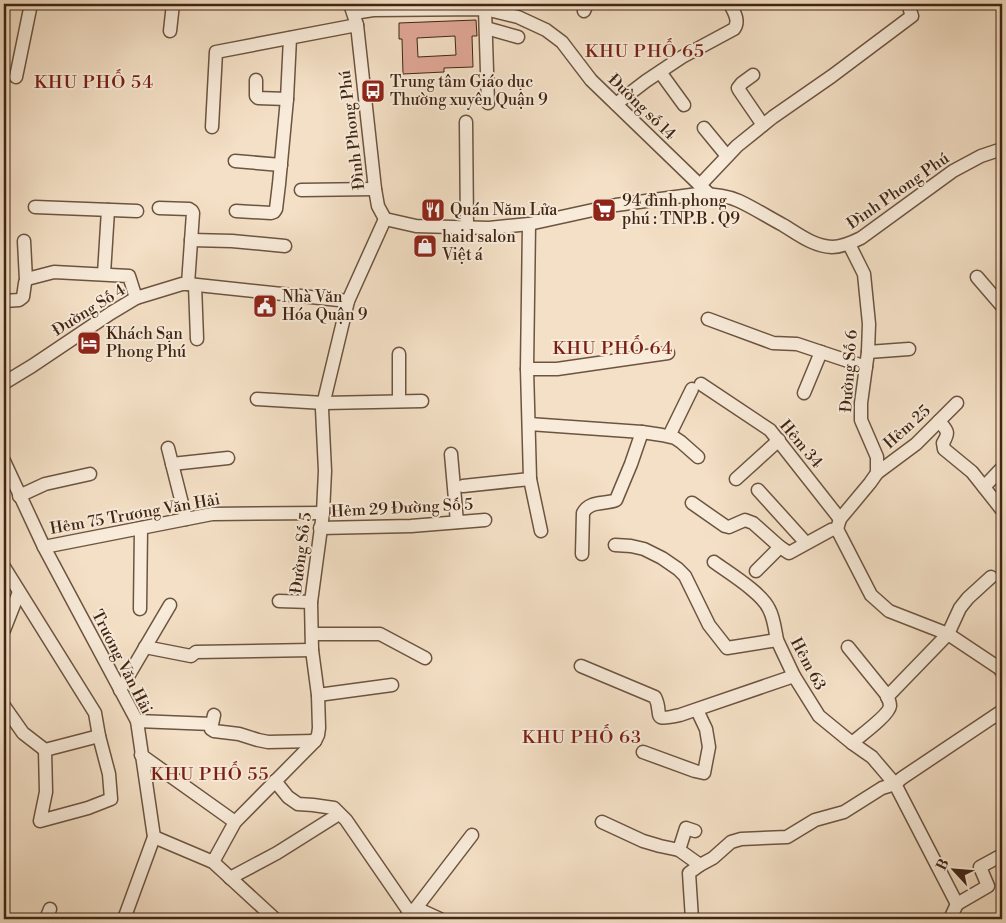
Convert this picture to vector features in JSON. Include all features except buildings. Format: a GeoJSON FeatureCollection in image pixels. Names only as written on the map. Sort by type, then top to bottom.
{"type":"FeatureCollection","features":[{"type":"Feature","properties":{"kind":"street"},"geometry":{"type":"LineString","coordinates":[[16,77],[31,4]]}},
{"type":"Feature","properties":{"kind":"street"},"geometry":{"type":"LineString","coordinates":[[170,31],[173,4]]}},
{"type":"Feature","properties":{"kind":"street"},"geometry":{"type":"LineString","coordinates":[[616,104],[682,57],[734,29],[738,22],[730,4]]}},
{"type":"Feature","properties":{"kind":"street"},"geometry":{"type":"LineString","coordinates":[[705,190],[727,156],[737,146],[912,16],[908,4]]}},
{"type":"Feature","properties":{"kind":"street"},"geometry":{"type":"LineString","coordinates":[[485,9],[488,103]]}},
{"type":"Feature","properties":{"kind":"street","name":"Đường số 14"},"geometry":{"type":"LineString","coordinates":[[212,127],[216,52],[290,38],[353,14],[373,10],[485,9],[518,18],[546,30],[562,42],[590,80],[705,190]]}},
{"type":"Feature","properties":{"kind":"street","name":"Đình Phong Phú"},"geometry":{"type":"LineString","coordinates":[[353,14],[378,206],[385,219],[416,226],[489,228],[528,224],[616,205],[698,194],[705,190],[738,200],[804,238],[819,245],[832,247],[849,244],[860,238],[952,171],[981,156],[1002,148]]}},
{"type":"Feature","properties":{"kind":"street"},"geometry":{"type":"LineString","coordinates":[[486,28],[518,38]]}},
{"type":"Feature","properties":{"kind":"street"},"geometry":{"type":"LineString","coordinates":[[236,211],[274,212],[276,207],[287,99],[290,38]]}},
{"type":"Feature","properties":{"kind":"street"},"geometry":{"type":"LineString","coordinates":[[660,72],[684,105]]}},
{"type":"Feature","properties":{"kind":"street"},"geometry":{"type":"LineString","coordinates":[[753,75],[738,88],[763,125]]}},
{"type":"Feature","properties":{"kind":"street"},"geometry":{"type":"LineString","coordinates":[[256,80],[256,96],[258,98],[287,99]]}},
{"type":"Feature","properties":{"kind":"street"},"geometry":{"type":"LineString","coordinates":[[466,122],[467,228]]}},
{"type":"Feature","properties":{"kind":"street"},"geometry":{"type":"LineString","coordinates":[[704,128],[727,156]]}},
{"type":"Feature","properties":{"kind":"street"},"geometry":{"type":"LineString","coordinates":[[235,161],[281,165]]}},
{"type":"Feature","properties":{"kind":"street"},"geometry":{"type":"LineString","coordinates":[[301,190],[375,189]]}},
{"type":"Feature","properties":{"kind":"street"},"geometry":{"type":"LineString","coordinates":[[36,207],[137,211]]}},
{"type":"Feature","properties":{"kind":"street"},"geometry":{"type":"LineString","coordinates":[[159,208],[184,209],[193,213],[191,240],[192,284],[197,339]]}},
{"type":"Feature","properties":{"kind":"street"},"geometry":{"type":"LineString","coordinates":[[108,210],[109,274]]}},
{"type":"Feature","properties":{"kind":"street","name":"Đường Số 5"},"geometry":{"type":"LineString","coordinates":[[315,741],[319,728],[318,695],[312,650],[311,602],[323,514],[322,409],[348,301],[385,219]]}},
{"type":"Feature","properties":{"kind":"street"},"geometry":{"type":"LineString","coordinates":[[528,224],[527,370],[530,479],[541,531]]}},
{"type":"Feature","properties":{"kind":"street"},"geometry":{"type":"LineString","coordinates":[[191,240],[232,241],[285,246]]}},
{"type":"Feature","properties":{"kind":"street"},"geometry":{"type":"LineString","coordinates":[[4,301],[18,300],[23,297],[26,280],[24,241]]}},
{"type":"Feature","properties":{"kind":"street","name":"Đường Số 6"},"geometry":{"type":"LineString","coordinates":[[849,244],[864,274],[869,324],[861,420],[877,457],[877,473]]}},
{"type":"Feature","properties":{"kind":"street"},"geometry":{"type":"LineString","coordinates":[[26,280],[54,272],[129,276],[136,298]]}},
{"type":"Feature","properties":{"kind":"street"},"geometry":{"type":"LineString","coordinates":[[977,277],[1002,306]]}},
{"type":"Feature","properties":{"kind":"street","name":"Đường Số 4"},"geometry":{"type":"LineString","coordinates":[[4,383],[136,298],[182,284],[348,301]]}},
{"type":"Feature","properties":{"kind":"street"},"geometry":{"type":"LineString","coordinates":[[708,319],[773,343],[797,344],[866,367]]}},
{"type":"Feature","properties":{"kind":"street"},"geometry":{"type":"LineString","coordinates":[[868,352],[909,349]]}},
{"type":"Feature","properties":{"kind":"street"},"geometry":{"type":"LineString","coordinates":[[804,393],[821,352]]}},
{"type":"Feature","properties":{"kind":"street"},"geometry":{"type":"LineString","coordinates":[[527,370],[557,369],[668,353]]}},
{"type":"Feature","properties":{"kind":"street"},"geometry":{"type":"LineString","coordinates":[[399,354],[399,401]]}},
{"type":"Feature","properties":{"kind":"street","name":"Hẻm 34"},"geometry":{"type":"LineString","coordinates":[[669,436],[696,386],[770,430],[838,524]]}},
{"type":"Feature","properties":{"kind":"street"},"geometry":{"type":"LineString","coordinates":[[257,400],[324,403],[422,401]]}},
{"type":"Feature","properties":{"kind":"street","name":"Hẻm 25"},"geometry":{"type":"LineString","coordinates":[[877,473],[916,444],[957,403]]}},
{"type":"Feature","properties":{"kind":"street"},"geometry":{"type":"LineString","coordinates":[[938,421],[948,434],[943,443],[944,449],[972,472],[1002,510]]}},
{"type":"Feature","properties":{"kind":"street"},"geometry":{"type":"LineString","coordinates":[[529,424],[642,432],[669,436],[681,442],[698,457]]}},
{"type":"Feature","properties":{"kind":"street"},"geometry":{"type":"LineString","coordinates":[[582,554],[583,513],[586,507],[616,500],[642,432]]}},
{"type":"Feature","properties":{"kind":"street"},"geometry":{"type":"LineString","coordinates":[[736,479],[779,440]]}},
{"type":"Feature","properties":{"kind":"street"},"geometry":{"type":"LineString","coordinates":[[168,448],[186,519]]}},
{"type":"Feature","properties":{"kind":"street"},"geometry":{"type":"LineString","coordinates":[[451,454],[457,522]]}},
{"type":"Feature","properties":{"kind":"street"},"geometry":{"type":"LineString","coordinates":[[172,464],[228,458]]}},
{"type":"Feature","properties":{"kind":"street","name":"Trương Văn Hải"},"geometry":{"type":"LineString","coordinates":[[4,461],[44,547],[137,721],[154,837],[124,919]]}},
{"type":"Feature","properties":{"kind":"street"},"geometry":{"type":"LineString","coordinates":[[984,486],[1002,468]]}},
{"type":"Feature","properties":{"kind":"street"},"geometry":{"type":"LineString","coordinates":[[692,503],[725,526],[729,527],[744,520],[753,523],[789,553],[831,530],[838,524],[877,473]]}},
{"type":"Feature","properties":{"kind":"street"},"geometry":{"type":"LineString","coordinates":[[19,496],[45,484],[90,474]]}},
{"type":"Feature","properties":{"kind":"street"},"geometry":{"type":"LineString","coordinates":[[463,486],[530,479]]}},
{"type":"Feature","properties":{"kind":"street"},"geometry":{"type":"LineString","coordinates":[[758,490],[806,543]]}},
{"type":"Feature","properties":{"kind":"street","name":"Hẻm 75 Trương Văn Hải"},"geometry":{"type":"LineString","coordinates":[[44,547],[212,514],[323,514]]}},
{"type":"Feature","properties":{"kind":"street","name":"Hẻm 29 Đường Số 5"},"geometry":{"type":"LineString","coordinates":[[320,528],[411,526],[485,520]]}},
{"type":"Feature","properties":{"kind":"street"},"geometry":{"type":"LineString","coordinates":[[838,524],[871,595],[890,611],[948,634],[999,668],[1002,672]]}},
{"type":"Feature","properties":{"kind":"street"},"geometry":{"type":"LineString","coordinates":[[140,609],[141,528]]}},
{"type":"Feature","properties":{"kind":"street","name":"Hẻm 63"},"geometry":{"type":"LineString","coordinates":[[615,545],[644,549],[678,569],[684,576],[709,625],[727,648],[777,640],[794,676],[819,716],[872,757],[895,784],[957,904]]}},
{"type":"Feature","properties":{"kind":"street"},"geometry":{"type":"LineString","coordinates":[[756,571],[780,547]]}},
{"type":"Feature","properties":{"kind":"street"},"geometry":{"type":"LineString","coordinates":[[714,562],[752,589],[766,604],[771,615],[777,640]]}},
{"type":"Feature","properties":{"kind":"street"},"geometry":{"type":"LineString","coordinates":[[4,567],[94,713],[109,774],[111,799],[88,808],[40,821],[46,792],[45,750]]}},
{"type":"Feature","properties":{"kind":"street"},"geometry":{"type":"LineString","coordinates":[[888,697],[948,634],[960,608],[991,577]]}},
{"type":"Feature","properties":{"kind":"street"},"geometry":{"type":"LineString","coordinates":[[4,630],[19,592]]}},
{"type":"Feature","properties":{"kind":"street"},"geometry":{"type":"LineString","coordinates":[[279,601],[311,602]]}},
{"type":"Feature","properties":{"kind":"street"},"geometry":{"type":"LineString","coordinates":[[120,690],[170,605]]}},
{"type":"Feature","properties":{"kind":"street"},"geometry":{"type":"LineString","coordinates":[[312,634],[380,634],[424,658]]}},
{"type":"Feature","properties":{"kind":"street"},"geometry":{"type":"LineString","coordinates":[[145,647],[191,656],[196,652],[312,650]]}},
{"type":"Feature","properties":{"kind":"street"},"geometry":{"type":"LineString","coordinates":[[848,647],[888,697],[890,704],[886,714],[852,743]]}},
{"type":"Feature","properties":{"kind":"street"},"geometry":{"type":"LineString","coordinates":[[581,666],[654,697],[657,702],[658,714],[661,718],[674,717],[697,710],[794,676]]}},
{"type":"Feature","properties":{"kind":"street"},"geometry":{"type":"LineString","coordinates":[[318,695],[392,685]]}},
{"type":"Feature","properties":{"kind":"street"},"geometry":{"type":"LineString","coordinates":[[4,706],[23,733],[45,750]]}},
{"type":"Feature","properties":{"kind":"street"},"geometry":{"type":"LineString","coordinates":[[643,752],[704,773],[709,747],[706,729],[697,710]]}},
{"type":"Feature","properties":{"kind":"street"},"geometry":{"type":"LineString","coordinates":[[692,919],[689,873],[713,858],[730,842],[741,839],[787,837],[815,820],[844,812],[882,788],[895,784],[1002,711]]}},
{"type":"Feature","properties":{"kind":"street"},"geometry":{"type":"LineString","coordinates":[[137,721],[213,719],[212,730],[239,734],[263,741],[315,741]]}},
{"type":"Feature","properties":{"kind":"street"},"geometry":{"type":"LineString","coordinates":[[45,750],[99,736]]}},
{"type":"Feature","properties":{"kind":"street"},"geometry":{"type":"LineString","coordinates":[[213,862],[235,822],[315,741]]}},
{"type":"Feature","properties":{"kind":"street"},"geometry":{"type":"LineString","coordinates":[[141,755],[235,822]]}},
{"type":"Feature","properties":{"kind":"street"},"geometry":{"type":"LineString","coordinates":[[275,782],[288,797],[298,804],[334,808],[346,820],[410,913],[440,919]]}},
{"type":"Feature","properties":{"kind":"street"},"geometry":{"type":"LineString","coordinates":[[230,878],[277,853],[339,814]]}},
{"type":"Feature","properties":{"kind":"street"},"geometry":{"type":"LineString","coordinates":[[602,822],[644,841],[679,850],[700,865]]}},
{"type":"Feature","properties":{"kind":"street"},"geometry":{"type":"LineString","coordinates":[[679,850],[686,828],[695,831]]}},
{"type":"Feature","properties":{"kind":"street"},"geometry":{"type":"LineString","coordinates":[[410,913],[472,835]]}},
{"type":"Feature","properties":{"kind":"street"},"geometry":{"type":"LineString","coordinates":[[154,837],[213,862],[276,919]]}},
{"type":"Feature","properties":{"kind":"street"},"geometry":{"type":"LineString","coordinates":[[950,919],[957,904],[988,886],[980,867],[1002,855]]}},
{"type":"Feature","properties":{"kind":"place","name":"Trung tâm Giáo dục Thường xuyên Quận 9"},"geometry":{"type":"Point","coordinates":[373,91]}},
{"type":"Feature","properties":{"kind":"place","name":"Quán Năm Lửa"},"geometry":{"type":"Point","coordinates":[433,210]}},
{"type":"Feature","properties":{"kind":"place","name":"94 đình phong phú : TNP.B . Q9"},"geometry":{"type":"Point","coordinates":[604,210]}},
{"type":"Feature","properties":{"kind":"place","name":"haid salon Việt á"},"geometry":{"type":"Point","coordinates":[425,246]}},
{"type":"Feature","properties":{"kind":"place","name":"Nhà Văn Hóa Quận 9"},"geometry":{"type":"Point","coordinates":[265,306]}},
{"type":"Feature","properties":{"kind":"place","name":"Khách Sạn Phong Phú"},"geometry":{"type":"Point","coordinates":[89,343]}},
{"type":"Feature","properties":{"kind":"district","name":"KHU PHỐ 65"},"geometry":{"type":"Point","coordinates":[645,51]}},
{"type":"Feature","properties":{"kind":"district","name":"KHU PHỐ 54"},"geometry":{"type":"Point","coordinates":[94,82]}},
{"type":"Feature","properties":{"kind":"district","name":"KHU PHỐ 64"},"geometry":{"type":"Point","coordinates":[613,348]}},
{"type":"Feature","properties":{"kind":"district","name":"KHU PHỐ 63"},"geometry":{"type":"Point","coordinates":[582,737]}},
{"type":"Feature","properties":{"kind":"district","name":"KHU PHỐ 55"},"geometry":{"type":"Point","coordinates":[210,774]}}]}
